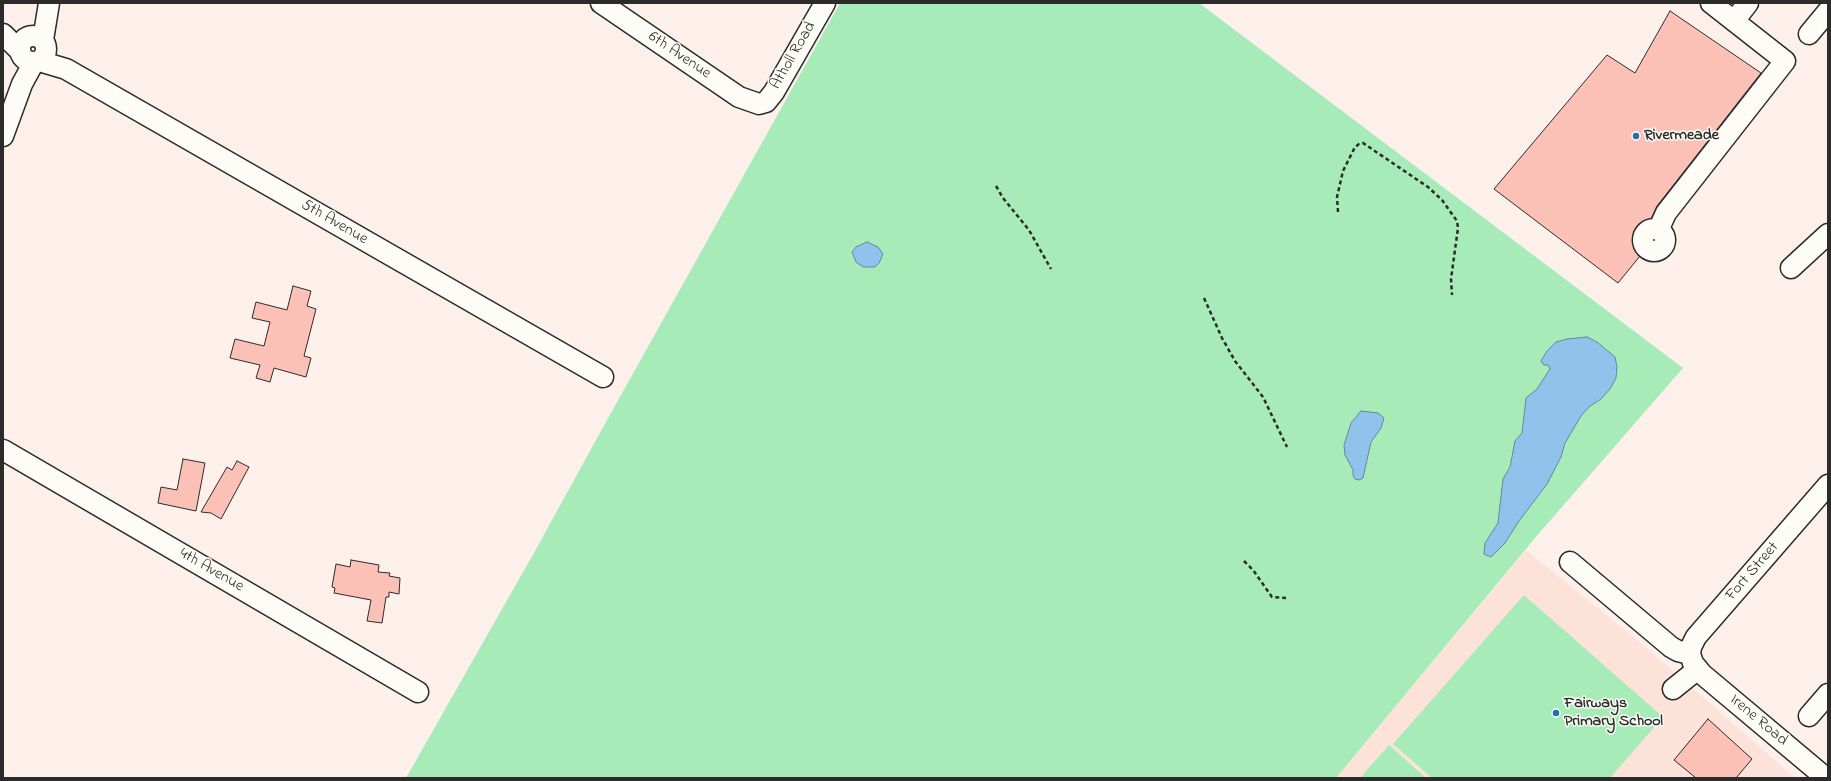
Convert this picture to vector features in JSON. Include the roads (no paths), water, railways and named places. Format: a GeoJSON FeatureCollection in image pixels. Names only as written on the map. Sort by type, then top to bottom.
{"type":"FeatureCollection","features":[{"type":"Feature","properties":{"kind":"street","name":"6th Avenue"},"geometry":{"type":"LineString","coordinates":[[601,3],[739,97],[746,101],[759,104]]}},
{"type":"Feature","properties":{"kind":"street","name":"Atholl Road"},"geometry":{"type":"LineString","coordinates":[[759,104],[766,102],[774,92],[825,3]]}},
{"type":"Feature","properties":{"kind":"street"},"geometry":{"type":"LineString","coordinates":[[1660,231],[1661,224],[1666,213],[1785,61],[1711,3]]}},
{"type":"Feature","properties":{"kind":"street"},"geometry":{"type":"LineString","coordinates":[[1734,21],[1748,3]]}},
{"type":"Feature","properties":{"kind":"street"},"geometry":{"type":"LineString","coordinates":[[3,136],[48,6]]}},
{"type":"Feature","properties":{"kind":"street"},"geometry":{"type":"LineString","coordinates":[[1809,34],[1828,11]]}},
{"type":"Feature","properties":{"kind":"street","name":"5th Avenue"},"geometry":{"type":"LineString","coordinates":[[3,31],[66,69],[603,377]]}},
{"type":"Feature","properties":{"kind":"street","name":"5th Avenue"},"geometry":{"type":"LineString","coordinates":[[3,34],[32,49]]}},
{"type":"Feature","properties":{"kind":"street"},"geometry":{"type":"LineString","coordinates":[[1791,268],[1828,234]]}},
{"type":"Feature","properties":{"kind":"street","name":"4th Avenue"},"geometry":{"type":"LineString","coordinates":[[3,450],[418,692]]}},
{"type":"Feature","properties":{"kind":"street","name":"Fort Street"},"geometry":{"type":"LineString","coordinates":[[1694,662],[1691,646],[1696,637],[1828,485]]}},
{"type":"Feature","properties":{"kind":"street"},"geometry":{"type":"LineString","coordinates":[[1570,562],[1671,647],[1694,662],[1673,689]]}},
{"type":"Feature","properties":{"kind":"street","name":"Irene Road"},"geometry":{"type":"LineString","coordinates":[[1694,662],[1826,778]]}},
{"type":"Feature","properties":{"kind":"street"},"geometry":{"type":"LineString","coordinates":[[1809,716],[1828,694]]}},
{"type":"Feature","properties":{"kind":"water"},"geometry":{"type":"Polygon","coordinates":[[[867,242],[878,247],[883,254],[879,263],[875,267],[863,267],[856,262],[852,252],[856,247],[867,242]]]}},
{"type":"Feature","properties":{"kind":"water"},"geometry":{"type":"Polygon","coordinates":[[[1587,337],[1597,342],[1615,357],[1617,367],[1616,378],[1610,389],[1601,399],[1589,407],[1581,416],[1565,443],[1561,457],[1547,484],[1519,521],[1505,543],[1491,557],[1484,554],[1485,543],[1498,523],[1503,479],[1510,467],[1515,441],[1522,433],[1526,398],[1537,389],[1550,369],[1548,365],[1544,365],[1541,361],[1547,351],[1556,342],[1567,339],[1587,337]]]}},
{"type":"Feature","properties":{"kind":"water"},"geometry":{"type":"Polygon","coordinates":[[[1361,411],[1378,413],[1384,418],[1381,428],[1371,442],[1363,478],[1359,480],[1355,479],[1353,475],[1353,470],[1345,455],[1344,445],[1351,423],[1361,411]]]}},
{"type":"Feature","properties":{"kind":"place","name":"Rivermeade"},"geometry":{"type":"Point","coordinates":[1636,136]}},
{"type":"Feature","properties":{"kind":"place","name":"Fairways Primary School"},"geometry":{"type":"Point","coordinates":[1556,713]}}]}
